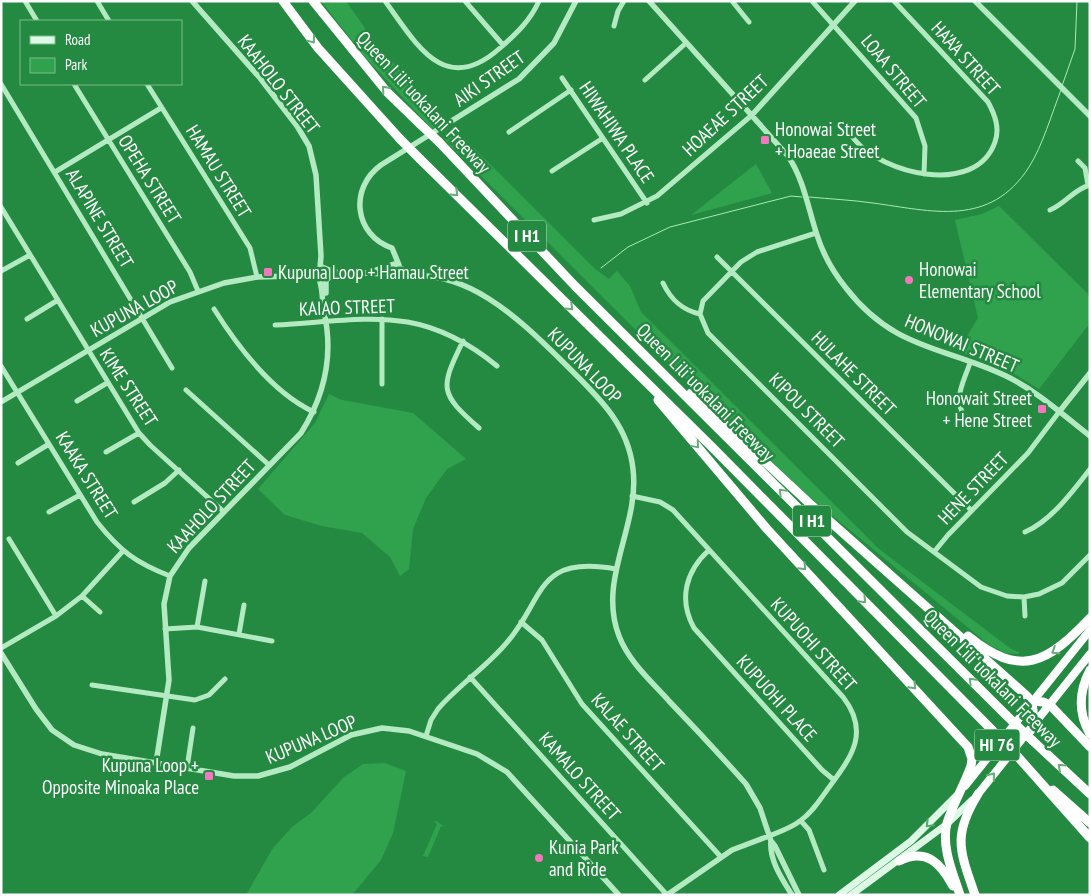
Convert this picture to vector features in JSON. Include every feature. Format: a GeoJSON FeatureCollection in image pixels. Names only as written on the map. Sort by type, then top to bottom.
{"type":"FeatureCollection","features":[{"type":"Feature","properties":{"kind":"highway","name":"Queen Liliʻuokalani Freeway"},"geometry":{"type":"LineString","coordinates":[[283,1],[318,48],[400,139],[619,354],[1018,757],[1090,823]]}},
{"type":"Feature","properties":{"kind":"highway","name":"Queen Liliʻuokalani Freeway"},"geometry":{"type":"LineString","coordinates":[[312,1],[387,92],[439,142],[575,286],[1006,715],[1090,794]]}},
{"type":"Feature","properties":{"kind":"highway"},"geometry":{"type":"LineString","coordinates":[[618,328],[730,428],[808,502],[1032,701],[1050,705],[1090,747]]}},
{"type":"Feature","properties":{"kind":"highway"},"geometry":{"type":"LineString","coordinates":[[619,354],[767,529],[966,744],[972,759],[947,824],[948,856],[959,895]]}},
{"type":"Feature","properties":{"kind":"highway"},"geometry":{"type":"LineString","coordinates":[[917,597],[985,650],[1012,661],[1032,660],[1055,651],[1090,618]]}},
{"type":"Feature","properties":{"kind":"highway","name":"HI 76"},"geometry":{"type":"LineString","coordinates":[[962,789],[1090,630]]}},
{"type":"Feature","properties":{"kind":"highway","name":"HI 76"},"geometry":{"type":"LineString","coordinates":[[978,794],[1090,654]]}},
{"type":"Feature","properties":{"kind":"highway"},"geometry":{"type":"LineString","coordinates":[[1090,670],[1083,687],[1081,709],[1090,734]]}},
{"type":"Feature","properties":{"kind":"highway"},"geometry":{"type":"LineString","coordinates":[[1031,730],[1034,710],[1032,701]]}},
{"type":"Feature","properties":{"kind":"highway"},"geometry":{"type":"LineString","coordinates":[[1018,757],[1090,838]]}},
{"type":"Feature","properties":{"kind":"highway"},"geometry":{"type":"LineString","coordinates":[[975,895],[960,846],[965,815],[978,794]]}},
{"type":"Feature","properties":{"kind":"highway"},"geometry":{"type":"LineString","coordinates":[[899,861],[922,855],[934,860],[944,869],[959,895]]}},
{"type":"Feature","properties":{"kind":"main road","name":"HI 76"},"geometry":{"type":"LineString","coordinates":[[872,875],[911,841],[962,789]]}},
{"type":"Feature","properties":{"kind":"main road","name":"HI 76"},"geometry":{"type":"LineString","coordinates":[[947,824],[978,794]]}},
{"type":"Feature","properties":{"kind":"main road"},"geometry":{"type":"LineString","coordinates":[[839,895],[899,861],[947,824]]}},
{"type":"Feature","properties":{"kind":"main road"},"geometry":{"type":"LineString","coordinates":[[851,895],[872,875]]}},
{"type":"Feature","properties":{"kind":"street"},"geometry":{"type":"LineString","coordinates":[[25,1],[36,20]]}},
{"type":"Feature","properties":{"kind":"street"},"geometry":{"type":"LineString","coordinates":[[97,1],[108,20]]}},
{"type":"Feature","properties":{"kind":"street","name":"KAAHOLO STREET"},"geometry":{"type":"LineString","coordinates":[[156,763],[167,697],[169,666],[164,604],[170,576],[189,548],[301,433],[314,412],[326,373],[326,322],[316,175],[309,146],[297,126],[265,85],[192,1]]}},
{"type":"Feature","properties":{"kind":"street"},"geometry":{"type":"LineString","coordinates":[[384,1],[426,54],[442,66],[452,69],[463,68],[483,61],[522,29],[539,1]]}},
{"type":"Feature","properties":{"kind":"street"},"geometry":{"type":"LineString","coordinates":[[465,1],[503,45]]}},
{"type":"Feature","properties":{"kind":"street","name":"AIKI STREET"},"geometry":{"type":"LineString","coordinates":[[400,267],[395,252],[373,238],[361,220],[360,198],[370,175],[381,165],[506,89],[526,74],[554,43],[576,1]]}},
{"type":"Feature","properties":{"kind":"street"},"geometry":{"type":"LineString","coordinates":[[614,26],[618,11],[624,1]]}},
{"type":"Feature","properties":{"kind":"street","name":"HONOWAI STREET"},"geometry":{"type":"LineString","coordinates":[[649,1],[788,156],[803,187],[816,233],[839,278],[871,314],[916,344],[992,370],[1024,386],[1090,436]]}},
{"type":"Feature","properties":{"kind":"street"},"geometry":{"type":"LineString","coordinates":[[732,1],[749,22]]}},
{"type":"Feature","properties":{"kind":"street","name":"LOAA STREET"},"geometry":{"type":"LineString","coordinates":[[812,1],[916,118],[926,146],[924,174]]}},
{"type":"Feature","properties":{"kind":"street","name":"HOAEAE STREET"},"geometry":{"type":"LineString","coordinates":[[594,220],[621,214],[647,203],[667,189],[752,114],[855,1]]}},
{"type":"Feature","properties":{"kind":"street","name":"HA'A'A STREET"},"geometry":{"type":"LineString","coordinates":[[847,125],[854,139],[881,160],[924,174],[960,173],[981,164],[992,149],[996,138],[996,119],[988,102],[894,1]]}},
{"type":"Feature","properties":{"kind":"street"},"geometry":{"type":"LineString","coordinates":[[976,1],[1090,116]]}},
{"type":"Feature","properties":{"kind":"street"},"geometry":{"type":"LineString","coordinates":[[645,80],[686,43]]}},
{"type":"Feature","properties":{"kind":"street"},"geometry":{"type":"LineString","coordinates":[[452,69],[452,76]]}},
{"type":"Feature","properties":{"kind":"street","name":"HIWAHIWA PLACE"},"geometry":{"type":"LineString","coordinates":[[562,78],[647,203]]}},
{"type":"Feature","properties":{"kind":"street","name":"ALAPINE STREET"},"geometry":{"type":"LineString","coordinates":[[1,84],[172,368]]}},
{"type":"Feature","properties":{"kind":"street","name":"OPEHA STREET"},"geometry":{"type":"LineString","coordinates":[[75,85],[190,272],[198,291]]}},
{"type":"Feature","properties":{"kind":"street","name":"HAMAU STREET"},"geometry":{"type":"LineString","coordinates":[[148,85],[250,248],[257,277]]}},
{"type":"Feature","properties":{"kind":"street"},"geometry":{"type":"LineString","coordinates":[[509,132],[570,90]]}},
{"type":"Feature","properties":{"kind":"street"},"geometry":{"type":"LineString","coordinates":[[55,172],[161,108]]}},
{"type":"Feature","properties":{"kind":"street"},"geometry":{"type":"LineString","coordinates":[[552,171],[603,138]]}},
{"type":"Feature","properties":{"kind":"street"},"geometry":{"type":"LineString","coordinates":[[1050,210],[1060,206],[1076,191],[1089,185],[1085,168],[1078,161]]}},
{"type":"Feature","properties":{"kind":"street","name":"KIME STREET"},"geometry":{"type":"LineString","coordinates":[[1,207],[139,433],[224,512]]}},
{"type":"Feature","properties":{"kind":"street"},"geometry":{"type":"LineString","coordinates":[[662,283],[668,294],[681,307],[700,314],[703,301],[709,294],[753,254],[816,233]]}},
{"type":"Feature","properties":{"kind":"street"},"geometry":{"type":"LineString","coordinates":[[388,268],[389,247]]}},
{"type":"Feature","properties":{"kind":"street"},"geometry":{"type":"LineString","coordinates":[[1,271],[30,254]]}},
{"type":"Feature","properties":{"kind":"street","name":"HULAHE STREET"},"geometry":{"type":"LineString","coordinates":[[717,257],[971,510]]}},
{"type":"Feature","properties":{"kind":"street"},"geometry":{"type":"LineString","coordinates":[[399,277],[400,267]]}},
{"type":"Feature","properties":{"kind":"street","name":"KUPUNA LOOP"},"geometry":{"type":"LineString","coordinates":[[1,402],[170,302],[198,291],[257,277],[372,272],[400,267],[464,286],[490,299],[514,316],[600,399],[620,425],[627,440],[634,472],[632,496],[616,569],[612,607],[619,636],[634,662],[746,784],[760,808],[770,838],[776,846],[799,895]]}},
{"type":"Feature","properties":{"kind":"street","name":"KUPUNA LOOP"},"geometry":{"type":"LineString","coordinates":[[388,268],[391,278],[427,275]]}},
{"type":"Feature","properties":{"kind":"street"},"geometry":{"type":"LineString","coordinates":[[27,319],[58,300]]}},
{"type":"Feature","properties":{"kind":"street"},"geometry":{"type":"LineString","coordinates":[[214,309],[238,346],[249,358],[296,402],[314,412]]}},
{"type":"Feature","properties":{"kind":"street","name":"KIPOU STREET"},"geometry":{"type":"LineString","coordinates":[[700,314],[704,326],[717,343],[907,532],[981,587],[998,594],[1024,598],[1039,594],[1062,583],[1090,555]]}},
{"type":"Feature","properties":{"kind":"street"},"geometry":{"type":"LineString","coordinates":[[382,318],[382,384]]}},
{"type":"Feature","properties":{"kind":"street","name":"KAIAO STREET"},"geometry":{"type":"LineString","coordinates":[[276,325],[382,318],[424,324],[474,347],[497,366]]}},
{"type":"Feature","properties":{"kind":"street"},"geometry":{"type":"LineString","coordinates":[[463,341],[448,373],[447,388],[455,406],[480,428]]}},
{"type":"Feature","properties":{"kind":"street"},"geometry":{"type":"LineString","coordinates":[[970,363],[958,398],[960,411],[972,426]]}},
{"type":"Feature","properties":{"kind":"street","name":"KAAKA STREET"},"geometry":{"type":"LineString","coordinates":[[1,366],[19,392],[97,522],[122,552],[144,566],[170,576]]}},
{"type":"Feature","properties":{"kind":"street","name":"HENE STREET"},"geometry":{"type":"LineString","coordinates":[[934,552],[971,510],[1028,453],[1090,373]]}},
{"type":"Feature","properties":{"kind":"street"},"geometry":{"type":"LineString","coordinates":[[77,401],[107,383]]}},
{"type":"Feature","properties":{"kind":"street"},"geometry":{"type":"LineString","coordinates":[[186,390],[269,465]]}},
{"type":"Feature","properties":{"kind":"street"},"geometry":{"type":"LineString","coordinates":[[106,452],[139,433]]}},
{"type":"Feature","properties":{"kind":"street"},"geometry":{"type":"LineString","coordinates":[[18,462],[50,444]]}},
{"type":"Feature","properties":{"kind":"street"},"geometry":{"type":"LineString","coordinates":[[1025,532],[1035,528],[1075,489],[1090,469]]}},
{"type":"Feature","properties":{"kind":"street"},"geometry":{"type":"LineString","coordinates":[[134,502],[160,486],[179,470]]}},
{"type":"Feature","properties":{"kind":"street"},"geometry":{"type":"LineString","coordinates":[[49,512],[80,494]]}},
{"type":"Feature","properties":{"kind":"street","name":"KUPUOHI STREET"},"geometry":{"type":"LineString","coordinates":[[632,496],[652,500],[673,510],[843,697],[852,710],[857,733],[854,748],[834,780],[812,810],[801,821],[770,838],[743,845],[721,857],[667,895]]}},
{"type":"Feature","properties":{"kind":"street"},"geometry":{"type":"LineString","coordinates":[[9,539],[56,616]]}},
{"type":"Feature","properties":{"kind":"street","name":"KUPUOHI PLACE"},"geometry":{"type":"LineString","coordinates":[[709,550],[695,564],[686,587],[687,612],[699,634],[822,770],[834,780]]}},
{"type":"Feature","properties":{"kind":"street"},"geometry":{"type":"LineString","coordinates":[[1,648],[56,616],[82,596],[122,552]]}},
{"type":"Feature","properties":{"kind":"street"},"geometry":{"type":"LineString","coordinates":[[426,736],[431,720],[438,709],[504,647],[537,593],[557,574],[583,565],[616,569]]}},
{"type":"Feature","properties":{"kind":"street"},"geometry":{"type":"LineString","coordinates":[[197,627],[205,581]]}},
{"type":"Feature","properties":{"kind":"street"},"geometry":{"type":"LineString","coordinates":[[82,596],[100,612]]}},
{"type":"Feature","properties":{"kind":"street"},"geometry":{"type":"LineString","coordinates":[[1024,598],[1025,616]]}},
{"type":"Feature","properties":{"kind":"street"},"geometry":{"type":"LineString","coordinates":[[239,634],[244,605]]}},
{"type":"Feature","properties":{"kind":"street","name":"KALAE STREET"},"geometry":{"type":"LineString","coordinates":[[521,622],[542,640],[582,704],[721,857]]}},
{"type":"Feature","properties":{"kind":"street"},"geometry":{"type":"LineString","coordinates":[[165,629],[197,627],[272,641]]}},
{"type":"Feature","properties":{"kind":"street","name":"KUPUNA LOOP"},"geometry":{"type":"LineString","coordinates":[[1,653],[43,720],[63,738],[87,750],[234,776],[258,776],[281,771],[340,740],[368,730],[395,728],[426,736],[477,754],[507,772],[619,895]]}},
{"type":"Feature","properties":{"kind":"street","name":"KAMALO STREET"},"geometry":{"type":"LineString","coordinates":[[470,677],[667,895]]}},
{"type":"Feature","properties":{"kind":"street"},"geometry":{"type":"LineString","coordinates":[[92,685],[190,700],[200,699],[214,692],[225,679]]}},
{"type":"Feature","properties":{"kind":"street"},"geometry":{"type":"LineString","coordinates":[[186,768],[193,728]]}},
{"type":"Feature","properties":{"kind":"street"},"geometry":{"type":"LineString","coordinates":[[801,821],[809,830],[824,870]]}},
{"type":"Feature","properties":{"kind":"street","name":"KUPUNA LOOP"},"geometry":{"type":"LineString","coordinates":[[770,838],[770,848],[774,861],[792,895]]}},
{"type":"Feature","properties":{"kind":"green space"},"geometry":{"type":"Polygon","coordinates":[[[321,1],[346,1],[377,45],[446,120],[432,129],[365,57],[321,1]]]}},
{"type":"Feature","properties":{"kind":"green space"},"geometry":{"type":"Polygon","coordinates":[[[456,130],[595,269],[609,279],[617,271],[630,286],[641,312],[879,549],[1011,649],[1019,652],[1019,654],[1005,653],[988,644],[805,493],[669,363],[443,138],[456,130]]]}},
{"type":"Feature","properties":{"kind":"green space"},"geometry":{"type":"Polygon","coordinates":[[[756,164],[772,193],[691,215],[756,164]]]}},
{"type":"Feature","properties":{"kind":"green space"},"geometry":{"type":"Polygon","coordinates":[[[999,206],[1090,296],[1090,323],[1039,389],[1003,367],[960,352],[964,341],[978,318],[955,220],[982,214],[999,206]]]}},
{"type":"Feature","properties":{"kind":"green space"},"geometry":{"type":"Polygon","coordinates":[[[329,394],[342,400],[413,413],[466,459],[447,469],[426,498],[413,529],[409,569],[400,576],[390,557],[362,533],[322,526],[285,515],[258,489],[315,423],[329,394]]]}},
{"type":"Feature","properties":{"kind":"green space"},"geometry":{"type":"Polygon","coordinates":[[[385,763],[406,771],[393,833],[381,860],[352,895],[246,895],[273,848],[292,827],[311,813],[344,777],[363,764],[385,763]]]}},
{"type":"Feature","properties":{"kind":"green space"},"geometry":{"type":"Polygon","coordinates":[[[436,821],[445,827],[441,826],[428,857],[423,856],[437,824],[434,822],[436,821]]]}},
{"type":"Feature","properties":{"kind":"waterway"},"geometry":{"type":"LineString","coordinates":[[1062,86],[1075,49],[1077,1]]}},
{"type":"Feature","properties":{"kind":"waterway"},"geometry":{"type":"LineString","coordinates":[[809,197],[938,211],[959,211],[978,207],[996,199],[1014,186],[1029,167],[1042,140],[1061,90]]}},
{"type":"Feature","properties":{"kind":"waterway"},"geometry":{"type":"LineString","coordinates":[[601,268],[628,247],[670,227],[791,196],[802,197]]}},
{"type":"Feature","properties":{"kind":"place","name":"Honowai Street + Hoaeae Street"},"geometry":{"type":"Point","coordinates":[765,140]}},
{"type":"Feature","properties":{"kind":"place","name":"Kupuna Loop + Hamau Street"},"geometry":{"type":"Point","coordinates":[268,272]}},
{"type":"Feature","properties":{"kind":"place","name":"Honowai Elementary School"},"geometry":{"type":"Point","coordinates":[909,280]}},
{"type":"Feature","properties":{"kind":"place","name":"Honowait Street + Hene Street"},"geometry":{"type":"Point","coordinates":[1042,409]}},
{"type":"Feature","properties":{"kind":"place","name":"Kupuna Loop + Opposite Minoaka Place"},"geometry":{"type":"Point","coordinates":[209,776]}},
{"type":"Feature","properties":{"kind":"place","name":"Kunia Park and Ride"},"geometry":{"type":"Point","coordinates":[539,858]}}]}
